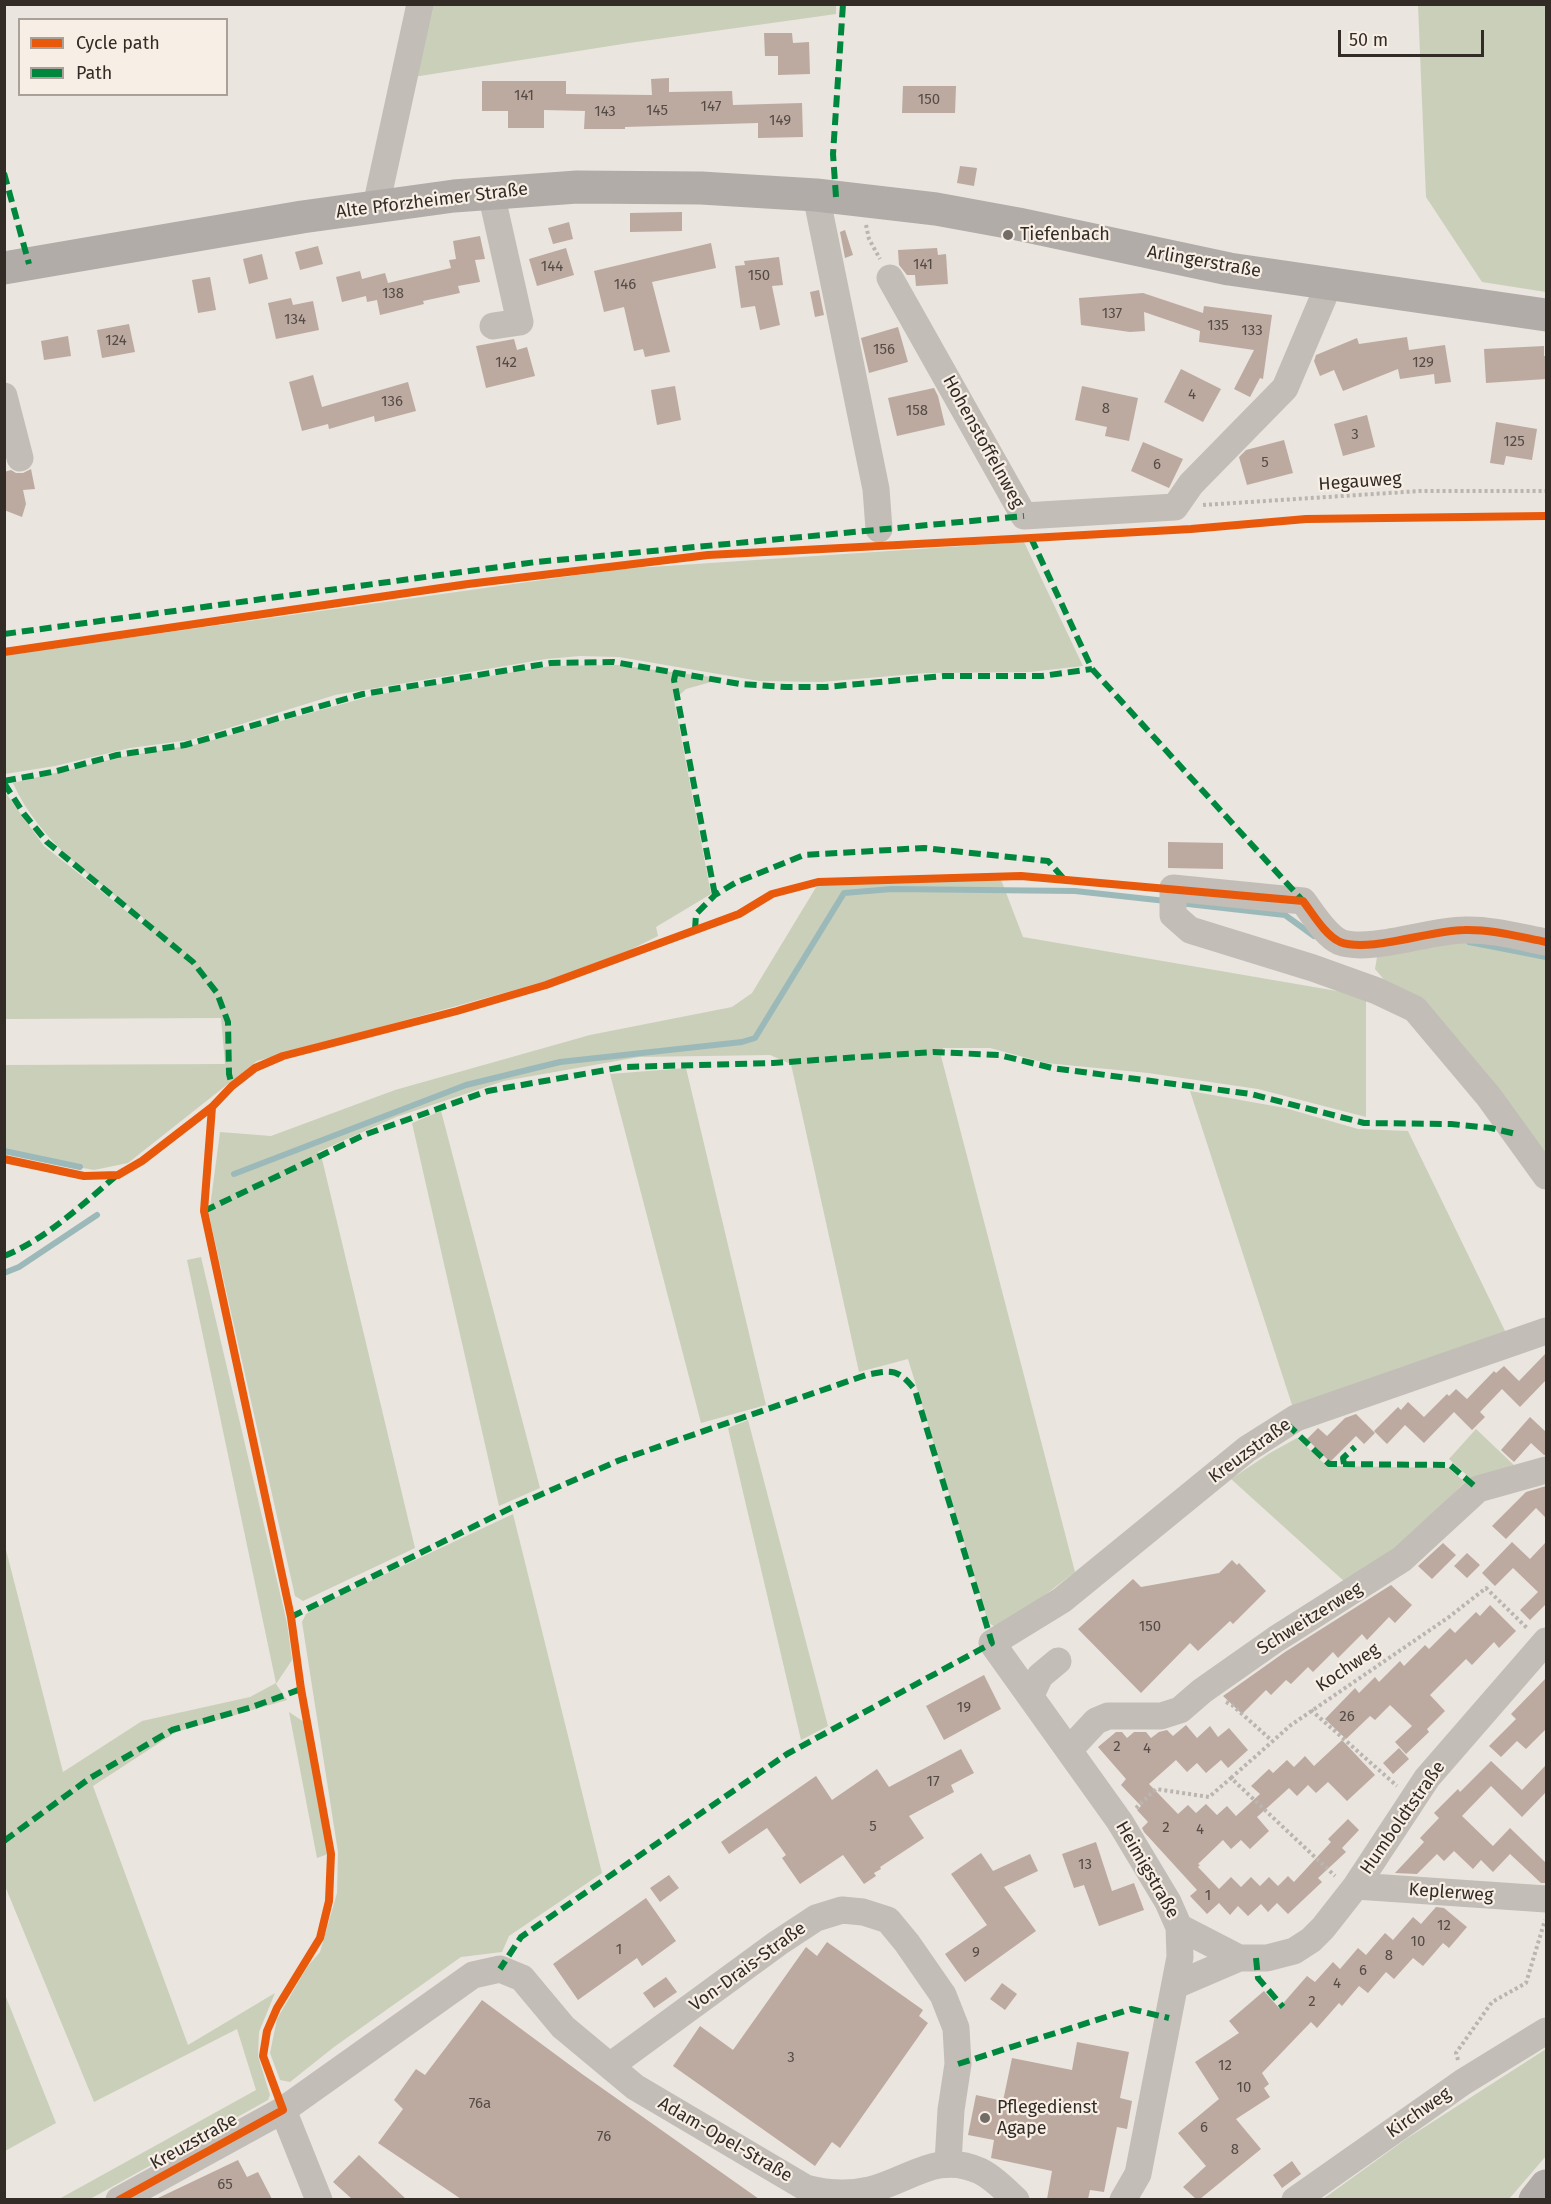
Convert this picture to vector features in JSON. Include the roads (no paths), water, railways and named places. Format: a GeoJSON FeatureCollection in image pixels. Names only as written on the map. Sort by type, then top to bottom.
{"type":"FeatureCollection","features":[{"type":"Feature","properties":{"kind":"main road","name":"Alte Pforzheimer Straße"},"geometry":{"type":"LineString","coordinates":[[4,268],[376,206],[490,193],[578,187],[701,188],[863,200]]}},
{"type":"Feature","properties":{"kind":"main road","name":"Arlingerstraße"},"geometry":{"type":"LineString","coordinates":[[863,200],[936,209],[1018,224],[1229,268],[1546,315]]}},
{"type":"Feature","properties":{"kind":"main road"},"geometry":{"type":"LineString","coordinates":[[1535,2199],[1546,2186]]}},
{"type":"Feature","properties":{"kind":"street"},"geometry":{"type":"LineString","coordinates":[[376,206],[420,4]]}},
{"type":"Feature","properties":{"kind":"street"},"geometry":{"type":"LineString","coordinates":[[490,193],[520,322],[493,326]]}},
{"type":"Feature","properties":{"kind":"street"},"geometry":{"type":"LineString","coordinates":[[816,195],[876,489],[879,529]]}},
{"type":"Feature","properties":{"kind":"street","name":"Hohenstoffelnweg"},"geometry":{"type":"LineString","coordinates":[[890,278],[1024,516],[1175,507],[1191,484],[1285,388],[1330,282]]}},
{"type":"Feature","properties":{"kind":"street"},"geometry":{"type":"LineString","coordinates":[[4,396],[20,459]]}},
{"type":"Feature","properties":{"kind":"street"},"geometry":{"type":"LineString","coordinates":[[1546,942],[1465,930],[1425,934],[1391,942],[1350,944],[1329,934],[1303,901],[1173,888],[1173,915],[1190,930],[1313,968],[1377,991],[1415,1009],[1489,1097],[1546,1176]]}},
{"type":"Feature","properties":{"kind":"street","name":"Kreuzstraße"},"geometry":{"type":"LineString","coordinates":[[992,1643],[1062,1600],[1208,1490],[1247,1449],[1296,1418],[1546,1330]]}},
{"type":"Feature","properties":{"kind":"street","name":"Schweitzerweg"},"geometry":{"type":"LineString","coordinates":[[1069,1750],[1096,1721],[1108,1716],[1161,1716],[1180,1710],[1202,1691],[1276,1639],[1402,1559],[1478,1489],[1546,1470]]}},
{"type":"Feature","properties":{"kind":"street","name":"Heimigstraße"},"geometry":{"type":"LineString","coordinates":[[992,1643],[1120,1822],[1168,1902],[1179,1928],[1180,1956],[1176,1985],[1138,2174],[1123,2199]]}},
{"type":"Feature","properties":{"kind":"street","name":"Humboldtstraße"},"geometry":{"type":"LineString","coordinates":[[1176,1985],[1239,1958],[1267,1958],[1294,1951],[1311,1940],[1353,1889],[1426,1778],[1545,1643]]}},
{"type":"Feature","properties":{"kind":"street"},"geometry":{"type":"LineString","coordinates":[[1031,1695],[1040,1676],[1058,1661]]}},
{"type":"Feature","properties":{"kind":"street","name":"Keplerweg"},"geometry":{"type":"LineString","coordinates":[[1353,1889],[1546,1899]]}},
{"type":"Feature","properties":{"kind":"street","name":"Von-Drais-Straße"},"geometry":{"type":"LineString","coordinates":[[610,2066],[778,1943],[816,1918],[842,1910],[863,1912],[888,1920],[943,1995],[957,2028],[958,2064],[951,2110],[948,2163]]}},
{"type":"Feature","properties":{"kind":"street","name":"Humboldtstraße"},"geometry":{"type":"LineString","coordinates":[[1179,1928],[1239,1958]]}},
{"type":"Feature","properties":{"kind":"street","name":"Kreuzstraße"},"geometry":{"type":"LineString","coordinates":[[120,2199],[283,2110],[473,1975],[500,1969]]}},
{"type":"Feature","properties":{"kind":"street","name":"Adam-Opel-Straße"},"geometry":{"type":"LineString","coordinates":[[500,1969],[522,1978],[563,2027],[635,2087],[806,2188],[847,2194],[870,2190],[926,2168],[948,2163],[982,2172],[1016,2199]]}},
{"type":"Feature","properties":{"kind":"street","name":"Kirchweg"},"geometry":{"type":"LineString","coordinates":[[1295,2199],[1462,2082],[1546,2031]]}},
{"type":"Feature","properties":{"kind":"street"},"geometry":{"type":"LineString","coordinates":[[283,2110],[319,2199]]}},
{"type":"Feature","properties":{"kind":"waterway"},"geometry":{"type":"LineString","coordinates":[[234,1174],[466,1085],[560,1062],[742,1042],[755,1038],[844,893],[892,889],[1075,891],[1166,901]]}},
{"type":"Feature","properties":{"kind":"waterway"},"geometry":{"type":"LineString","coordinates":[[1179,903],[1285,915],[1314,936]]}},
{"type":"Feature","properties":{"kind":"waterway"},"geometry":{"type":"LineString","coordinates":[[1469,942],[1546,957]]}},
{"type":"Feature","properties":{"kind":"waterway"},"geometry":{"type":"LineString","coordinates":[[4,1151],[80,1167]]}},
{"type":"Feature","properties":{"kind":"waterway"},"geometry":{"type":"LineString","coordinates":[[4,1273],[19,1267],[97,1215]]}},
{"type":"Feature","properties":{"kind":"place","name":"Tiefenbach"},"geometry":{"type":"Point","coordinates":[1008,235]}},
{"type":"Feature","properties":{"kind":"place","name":"Pflegedienst Agape"},"geometry":{"type":"Point","coordinates":[985,2118]}}]}
